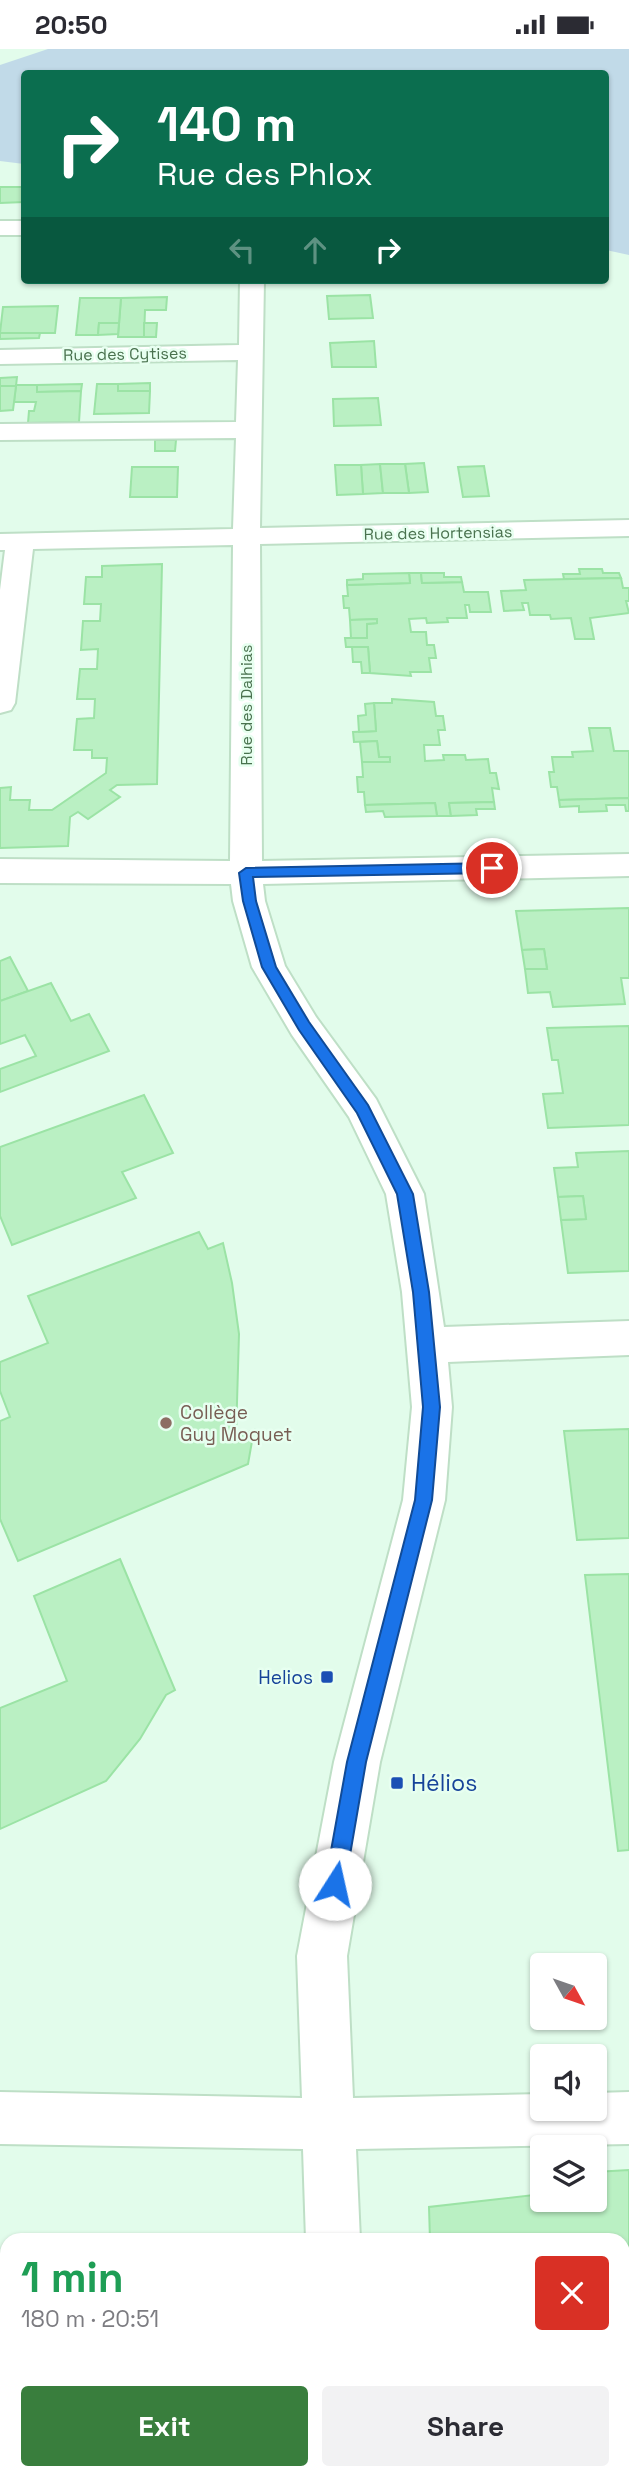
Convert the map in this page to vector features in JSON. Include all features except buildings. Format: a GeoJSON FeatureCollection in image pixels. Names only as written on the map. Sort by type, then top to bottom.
{"type":"FeatureCollection","features":[{"type":"Feature","properties":{"kind":"street"},"geometry":{"type":"LineString","coordinates":[[0,228],[21,228]]}},
{"type":"Feature","properties":{"kind":"street","name":"Rue des Dalhias"},"geometry":{"type":"LineString","coordinates":[[252,284],[246,537],[246,873],[249,901],[269,967],[304,1026],[363,1109],[405,1194],[421,1292],[432,1407],[424,1500],[357,1762],[322,1957],[333,2233]]}},
{"type":"Feature","properties":{"kind":"street","name":"Rue des Cytises"},"geometry":{"type":"LineString","coordinates":[[0,357],[251,352]]}},
{"type":"Feature","properties":{"kind":"street"},"geometry":{"type":"LineString","coordinates":[[0,432],[249,430]]}},
{"type":"Feature","properties":{"kind":"street","name":"Rue des Hortensias"},"geometry":{"type":"LineString","coordinates":[[246,537],[629,529]]}},
{"type":"Feature","properties":{"kind":"street"},"geometry":{"type":"LineString","coordinates":[[0,703],[10,542],[246,537]]}},
{"type":"Feature","properties":{"kind":"street"},"geometry":{"type":"LineString","coordinates":[[0,871],[246,873],[629,865]]}},
{"type":"Feature","properties":{"kind":"street"},"geometry":{"type":"LineString","coordinates":[[426,1345],[629,1338]]}},
{"type":"Feature","properties":{"kind":"street"},"geometry":{"type":"LineString","coordinates":[[0,2118],[329,2124],[629,2118]]}},
{"type":"Feature","properties":{"kind":"shaded area"},"geometry":{"type":"Polygon","coordinates":[[[48,49],[629,49],[629,255],[609,251],[609,70],[21,70],[21,164],[0,161],[0,65],[48,49]]]}},
{"type":"Feature","properties":{"kind":"place","name":"Collège Guy Moquet"},"geometry":{"type":"Point","coordinates":[166,1423]}},
{"type":"Feature","properties":{"kind":"place","name":"Helios"},"geometry":{"type":"Point","coordinates":[327,1677]}},
{"type":"Feature","properties":{"kind":"place","name":"Hélios"},"geometry":{"type":"Point","coordinates":[397,1783]}},
{"type":"Feature","properties":{"kind":"route"},"geometry":{"type":"LineString","coordinates":[[335,1884],[357,1762],[424,1500],[432,1407],[421,1292],[405,1194],[363,1109],[304,1026],[269,967],[249,901],[246,873],[492,868]]}}]}
